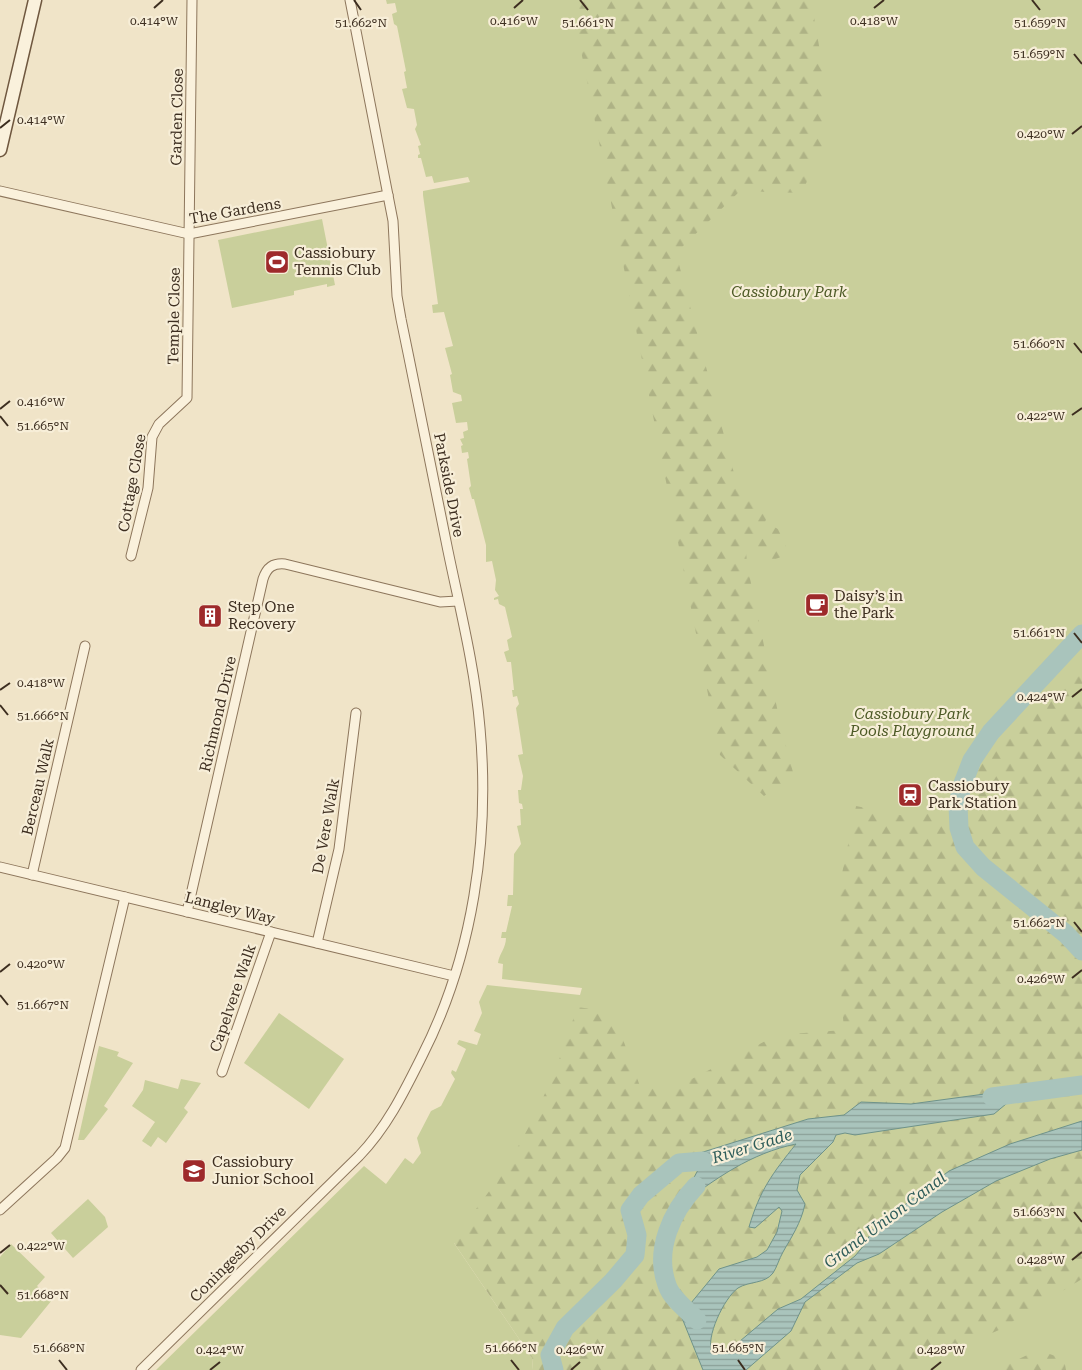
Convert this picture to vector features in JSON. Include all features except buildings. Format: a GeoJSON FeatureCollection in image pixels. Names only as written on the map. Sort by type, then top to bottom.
{"type":"FeatureCollection","features":[{"type":"Feature","properties":{"kind":"street"},"geometry":{"type":"LineString","coordinates":[[0,150],[35,0]]}},
{"type":"Feature","properties":{"kind":"street","name":"Garden Close"},"geometry":{"type":"LineString","coordinates":[[189,234],[192,0]]}},
{"type":"Feature","properties":{"kind":"street","name":"Parkside Drive"},"geometry":{"type":"LineString","coordinates":[[350,0],[393,220],[398,304],[458,601],[480,725],[482,797],[475,887],[454,976]]}},
{"type":"Feature","properties":{"kind":"street","name":"The Gardens"},"geometry":{"type":"LineString","coordinates":[[0,191],[189,234],[388,195]]}},
{"type":"Feature","properties":{"kind":"street","name":"Temple Close"},"geometry":{"type":"LineString","coordinates":[[187,398],[189,234]]}},
{"type":"Feature","properties":{"kind":"street","name":"Cottage Close"},"geometry":{"type":"LineString","coordinates":[[131,556],[148,488],[152,437],[159,424],[187,398]]}},
{"type":"Feature","properties":{"kind":"street","name":"Richmond Drive"},"geometry":{"type":"LineString","coordinates":[[187,912],[263,579],[268,568],[274,564],[286,564],[440,602],[458,601]]}},
{"type":"Feature","properties":{"kind":"street","name":"Berceau Walk"},"geometry":{"type":"LineString","coordinates":[[32,875],[85,646]]}},
{"type":"Feature","properties":{"kind":"street","name":"De Vere Walk"},"geometry":{"type":"LineString","coordinates":[[317,943],[339,849],[356,713]]}},
{"type":"Feature","properties":{"kind":"street","name":"Langley Way"},"geometry":{"type":"LineString","coordinates":[[0,867],[454,976]]}},
{"type":"Feature","properties":{"kind":"street"},"geometry":{"type":"LineString","coordinates":[[0,1210],[57,1158],[65,1148],[125,897]]}},
{"type":"Feature","properties":{"kind":"street","name":"Capelvere Walk"},"geometry":{"type":"LineString","coordinates":[[222,1072],[271,932]]}},
{"type":"Feature","properties":{"kind":"street","name":"Coningesby Drive"},"geometry":{"type":"LineString","coordinates":[[141,1370],[372,1142],[398,1102],[432,1036],[454,976]]}},
{"type":"Feature","properties":{"kind":"green space","name":"Cassiobury Park"},"geometry":{"type":"Polygon","coordinates":[[[386,0],[1082,0],[1082,1121],[454,1243],[532,1358],[533,1370],[156,1370],[364,1166],[386,1184],[405,1158],[413,1164],[421,1153],[417,1138],[431,1111],[441,1106],[455,1079],[451,1073],[452,1070],[456,1072],[466,1049],[457,1044],[459,1040],[477,1045],[481,1034],[474,1031],[482,1013],[479,1002],[487,985],[580,995],[582,988],[502,979],[503,964],[498,963],[506,942],[506,938],[501,938],[502,932],[506,932],[512,906],[507,906],[508,895],[513,895],[514,854],[521,844],[517,826],[521,825],[520,809],[523,809],[522,804],[519,803],[518,790],[521,790],[523,776],[518,755],[523,754],[516,708],[519,704],[517,696],[513,697],[511,662],[507,662],[504,652],[509,650],[507,640],[512,637],[505,607],[499,604],[498,599],[494,600],[494,598],[499,596],[495,590],[496,580],[492,561],[486,562],[486,545],[474,499],[472,499],[469,488],[471,486],[467,459],[469,458],[468,452],[462,453],[461,446],[463,445],[460,439],[464,438],[463,432],[468,430],[467,422],[456,423],[452,403],[462,401],[461,395],[453,392],[450,375],[452,374],[445,348],[453,346],[444,312],[433,313],[432,305],[438,304],[423,195],[423,191],[470,182],[468,177],[434,183],[432,176],[426,177],[421,158],[418,158],[420,154],[418,146],[421,145],[415,129],[417,125],[414,109],[407,108],[402,89],[407,88],[404,72],[406,71],[397,26],[394,24],[392,14],[397,12],[395,3],[387,4],[386,0]]]}},
{"type":"Feature","properties":{"kind":"green space"},"geometry":{"type":"Polygon","coordinates":[[[571,0],[811,0],[825,80],[822,146],[802,193],[740,191],[676,253],[735,477],[736,490],[739,492],[745,487],[750,491],[757,503],[761,501],[770,509],[765,522],[778,529],[786,546],[781,557],[765,563],[757,560],[745,537],[747,564],[781,727],[794,776],[764,796],[720,755],[571,0]]]}},
{"type":"Feature","properties":{"kind":"green space","name":"Cassiobury Tennis Club"},"geometry":{"type":"Polygon","coordinates":[[[322,219],[335,285],[327,287],[327,284],[294,291],[294,295],[232,308],[218,240],[322,219]]]}},
{"type":"Feature","properties":{"kind":"green space"},"geometry":{"type":"Polygon","coordinates":[[[1082,659],[1082,1279],[999,1330],[915,1366],[919,1370],[533,1370],[532,1358],[452,1240],[500,1176],[524,1136],[554,1073],[577,1007],[613,1012],[641,1089],[682,1084],[777,1035],[844,1030],[837,941],[838,893],[856,806],[910,817],[1071,676],[1082,659]]]}},
{"type":"Feature","properties":{"kind":"green space"},"geometry":{"type":"Polygon","coordinates":[[[279,1013],[344,1059],[309,1109],[244,1063],[279,1013]]]}},
{"type":"Feature","properties":{"kind":"green space"},"geometry":{"type":"Polygon","coordinates":[[[99,1046],[119,1052],[117,1056],[133,1063],[104,1106],[108,1109],[84,1140],[78,1140],[99,1046]]]}},
{"type":"Feature","properties":{"kind":"green space"},"geometry":{"type":"Polygon","coordinates":[[[181,1079],[201,1083],[184,1108],[188,1112],[166,1143],[158,1137],[151,1147],[142,1141],[155,1122],[132,1106],[143,1090],[145,1080],[178,1089],[181,1079]]]}},
{"type":"Feature","properties":{"kind":"green space"},"geometry":{"type":"Polygon","coordinates":[[[88,1199],[105,1217],[108,1227],[73,1258],[51,1233],[88,1199]]]}},
{"type":"Feature","properties":{"kind":"green space"},"geometry":{"type":"Polygon","coordinates":[[[11,1244],[45,1277],[37,1286],[52,1300],[21,1338],[0,1335],[0,1257],[11,1244]]]}},
{"type":"Feature","properties":{"kind":"green space"},"geometry":{"type":"Polygon","coordinates":[[[1082,1271],[1082,1370],[838,1370],[1082,1271]]]}},
{"type":"Feature","properties":{"kind":"green space"},"geometry":{"type":"Polygon","coordinates":[[[1038,1350],[1064,1359],[1066,1370],[995,1370],[1038,1350]]]}},
{"type":"Feature","properties":{"kind":"water"},"geometry":{"type":"Polygon","coordinates":[[[992,1093],[1018,1094],[994,1114],[855,1135],[845,1133],[836,1135],[833,1142],[800,1175],[797,1190],[805,1204],[796,1229],[773,1273],[766,1279],[738,1288],[727,1300],[713,1328],[711,1338],[712,1353],[727,1352],[778,1309],[801,1299],[855,1256],[866,1243],[872,1230],[949,1171],[1010,1144],[1082,1121],[1082,1150],[1050,1159],[996,1181],[942,1212],[879,1254],[857,1263],[805,1302],[791,1331],[746,1370],[703,1370],[680,1313],[680,1302],[691,1303],[719,1269],[757,1257],[767,1250],[777,1232],[782,1211],[779,1207],[755,1228],[749,1227],[762,1192],[796,1144],[749,1160],[706,1186],[679,1206],[699,1168],[679,1163],[700,1153],[808,1119],[844,1115],[861,1102],[911,1104],[992,1093]]]}},
{"type":"Feature","properties":{"kind":"waterway","name":"River Gade"},"geometry":{"type":"LineString","coordinates":[[1082,634],[991,732],[972,760],[962,786],[958,805],[959,828],[965,847],[983,867],[1066,934],[1082,951]]}},
{"type":"Feature","properties":{"kind":"waterway","name":"River Gade"},"geometry":{"type":"LineString","coordinates":[[992,1097],[1082,1085]]}},
{"type":"Feature","properties":{"kind":"waterway","name":"River Gade"},"geometry":{"type":"LineString","coordinates":[[554,1370],[550,1355],[565,1328],[613,1281],[635,1255],[637,1235],[630,1210],[641,1195],[679,1163],[703,1161]]}},
{"type":"Feature","properties":{"kind":"waterway"},"geometry":{"type":"LineString","coordinates":[[696,1186],[687,1196],[673,1219],[664,1245],[663,1258],[664,1272],[669,1290],[680,1304],[697,1320]]}},
{"type":"Feature","properties":{"kind":"place","name":"Cassiobury Tennis Club"},"geometry":{"type":"Point","coordinates":[277,262]}},
{"type":"Feature","properties":{"kind":"place","name":"Daisy’s in the Park"},"geometry":{"type":"Point","coordinates":[817,605]}},
{"type":"Feature","properties":{"kind":"place","name":"Step One Recovery"},"geometry":{"type":"Point","coordinates":[210,616]}},
{"type":"Feature","properties":{"kind":"place","name":"Cassiobury Park Station"},"geometry":{"type":"Point","coordinates":[910,795]}},
{"type":"Feature","properties":{"kind":"place","name":"Cassiobury Junior School"},"geometry":{"type":"Point","coordinates":[194,1171]}},
{"type":"Feature","properties":{"kind":"park label","name":"Cassiobury Park Pools Playground"},"geometry":{"type":"Point","coordinates":[912,722]}},
{"type":"Feature","properties":{"kind":"water label","name":"Grand Union Canal"},"geometry":{"type":"Point","coordinates":[885,1220]}}]}
